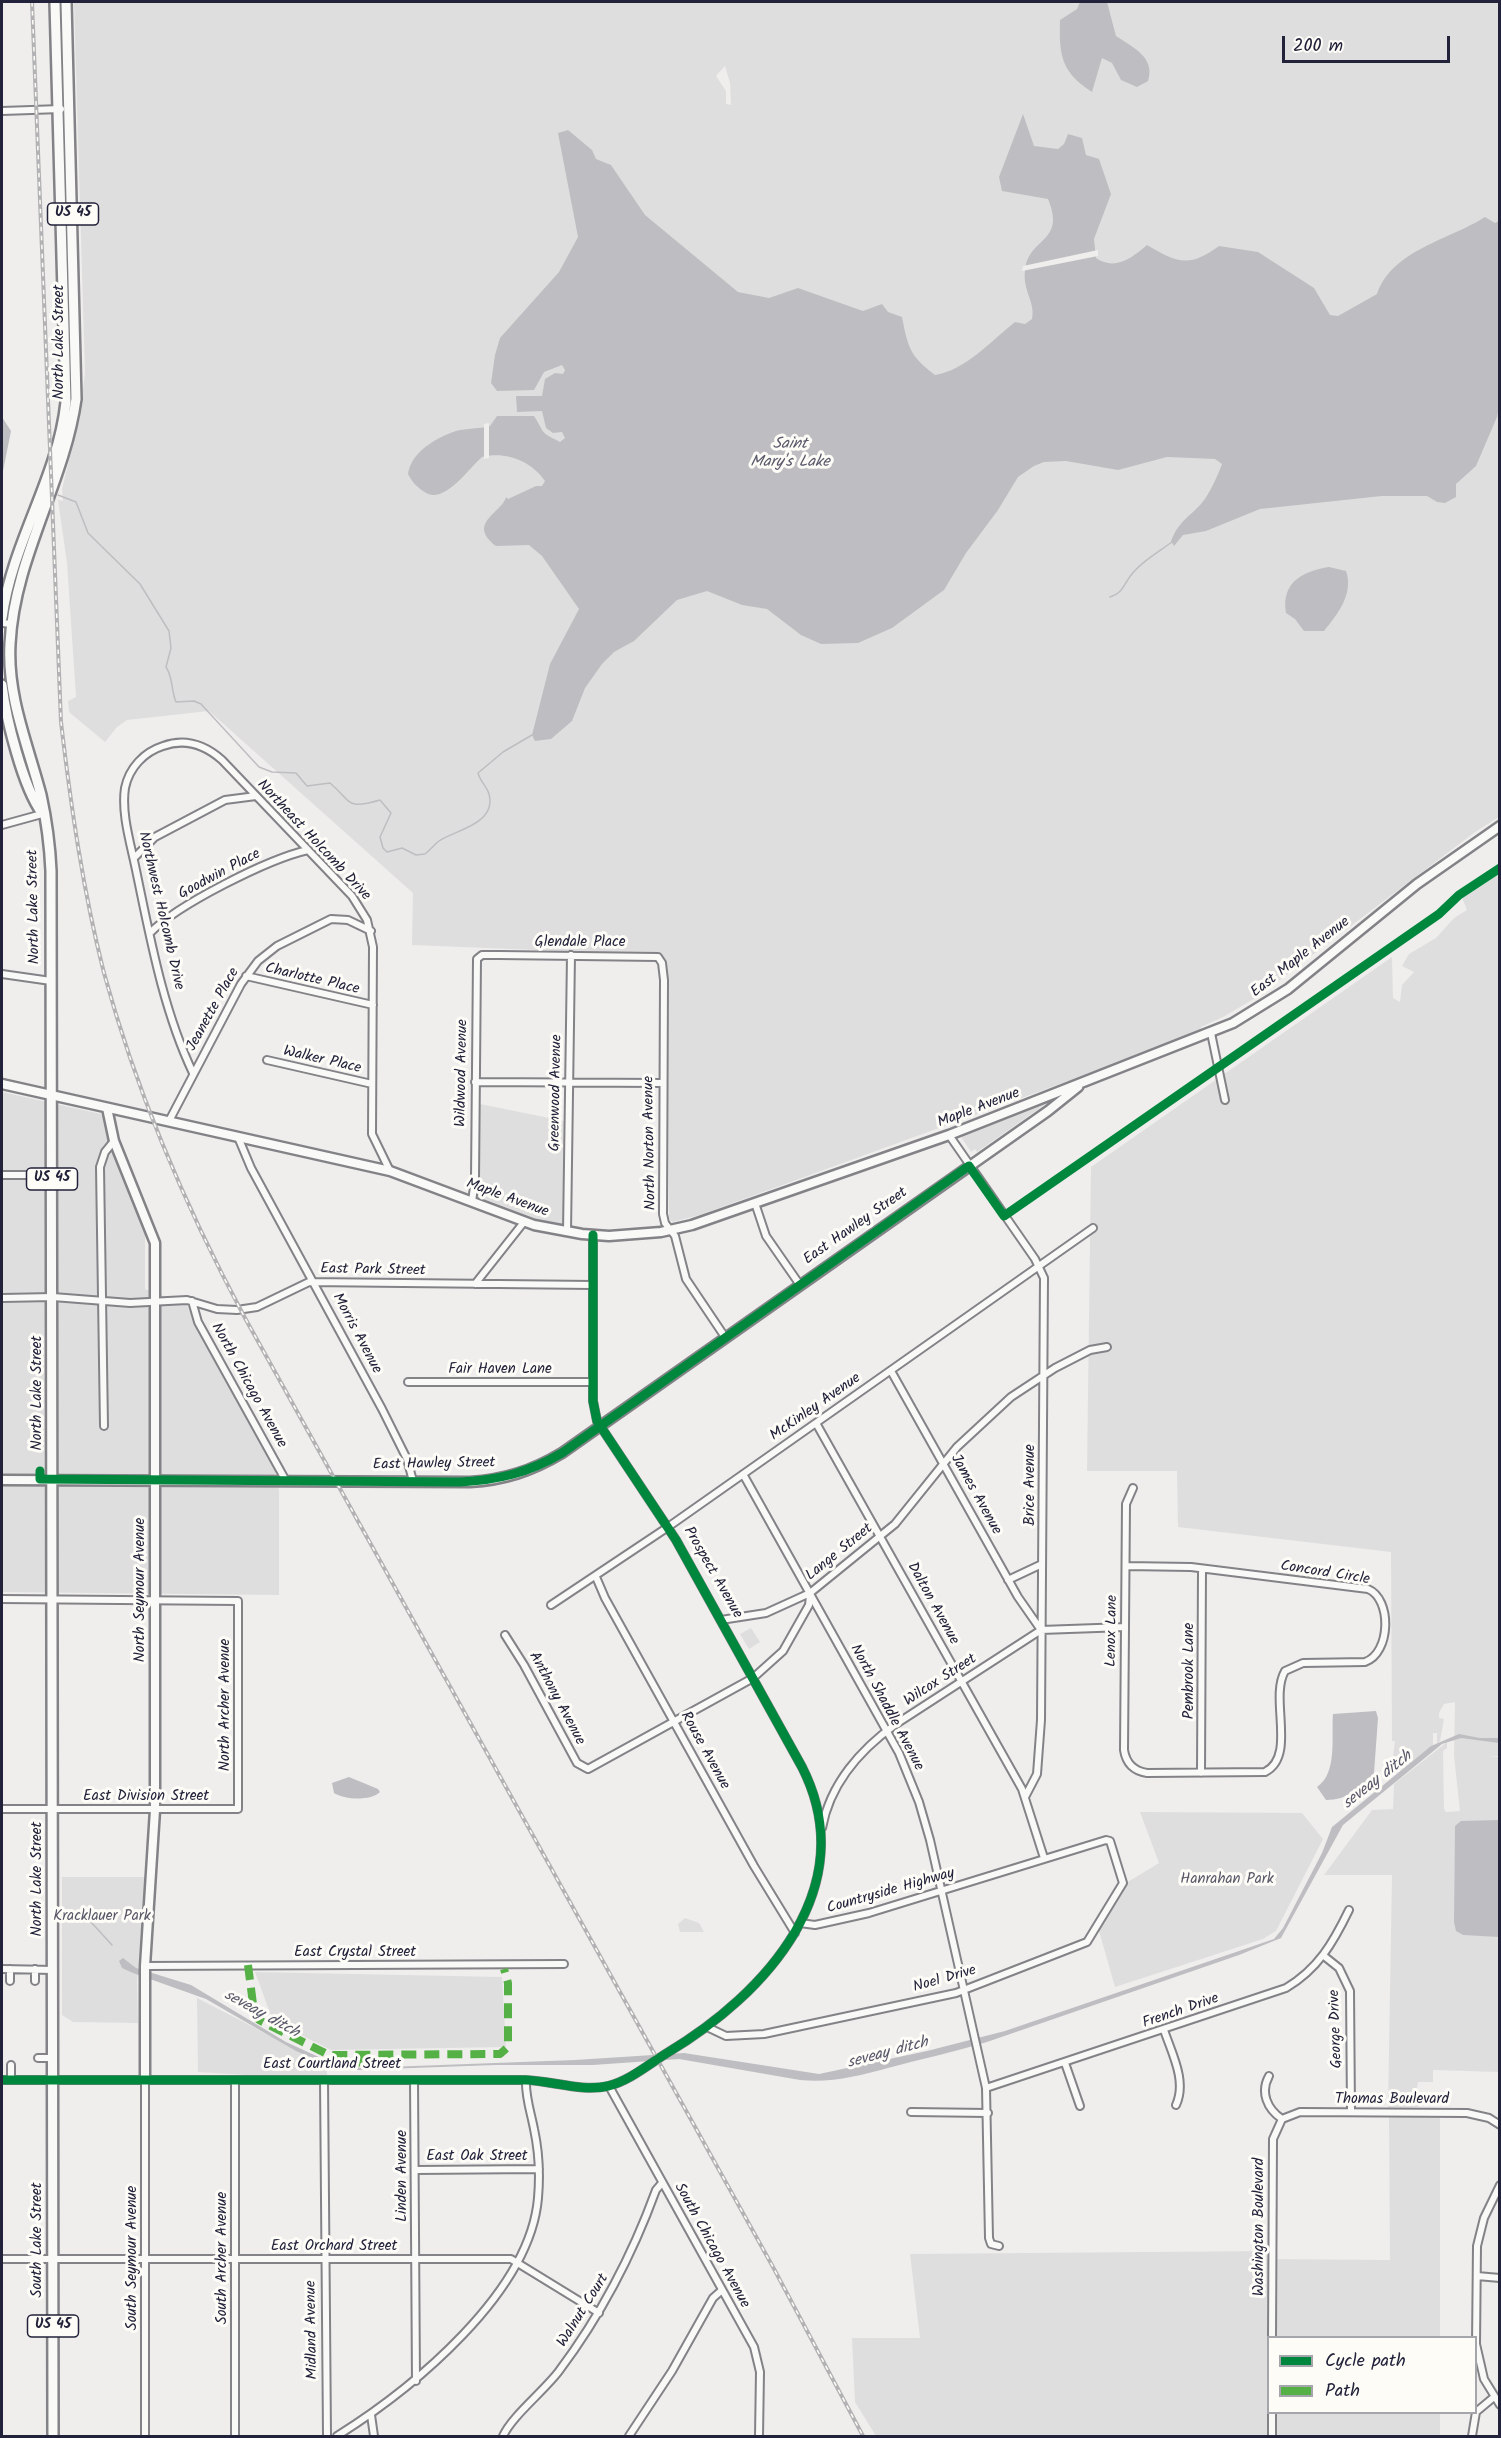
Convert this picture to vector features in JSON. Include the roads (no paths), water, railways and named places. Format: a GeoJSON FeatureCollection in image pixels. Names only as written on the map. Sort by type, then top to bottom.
{"type":"FeatureCollection","features":[{"type":"Feature","properties":{"kind":"main road","name":"North Lake Street"},"geometry":{"type":"LineString","coordinates":[[2,618],[15,562],[54,462],[65,413],[67,375],[55,2]]}},
{"type":"Feature","properties":{"kind":"main road","name":"North Lake Street"},"geometry":{"type":"LineString","coordinates":[[54,2080],[51,872],[42,814],[42,798],[14,696],[7,623],[24,566],[63,460],[76,399],[66,2]]}},
{"type":"Feature","properties":{"kind":"main road","name":"North Lake Street"},"geometry":{"type":"LineString","coordinates":[[2,685],[7,717],[33,801],[42,814]]}},
{"type":"Feature","properties":{"kind":"main road","name":"South Lake Street"},"geometry":{"type":"LineString","coordinates":[[53,2436],[54,2080]]}},
{"type":"Feature","properties":{"kind":"street"},"geometry":{"type":"LineString","coordinates":[[2,111],[69,109]]}},
{"type":"Feature","properties":{"kind":"street","name":"Northeast Holcomb Drive"},"geometry":{"type":"LineString","coordinates":[[143,756],[169,744],[199,745],[222,760],[358,903],[371,931],[374,1140],[390,1172]]}},
{"type":"Feature","properties":{"kind":"street","name":"Northwest Holcomb Drive"},"geometry":{"type":"LineString","coordinates":[[143,756],[128,777],[124,799],[150,933],[174,1022],[193,1073]]}},
{"type":"Feature","properties":{"kind":"street"},"geometry":{"type":"LineString","coordinates":[[134,858],[154,837],[225,800],[256,796]]}},
{"type":"Feature","properties":{"kind":"street"},"geometry":{"type":"LineString","coordinates":[[2,825],[42,814]]}},
{"type":"Feature","properties":{"kind":"street","name":"East Maple Avenue"},"geometry":{"type":"LineString","coordinates":[[1083,1083],[1211,1033],[1263,1006],[1454,856],[1500,826]]}},
{"type":"Feature","properties":{"kind":"street","name":"Goodwin Place"},"geometry":{"type":"LineString","coordinates":[[150,933],[166,917],[257,869],[288,855],[308,850]]}},
{"type":"Feature","properties":{"kind":"street","name":"Jeanette Place"},"geometry":{"type":"LineString","coordinates":[[169,1121],[246,976],[267,952],[324,921],[348,920],[371,931]]}},
{"type":"Feature","properties":{"kind":"street","name":"Glendale Place"},"geometry":{"type":"LineString","coordinates":[[491,955],[654,956],[661,960],[663,967]]}},
{"type":"Feature","properties":{"kind":"street","name":"Wildwood Avenue"},"geometry":{"type":"LineString","coordinates":[[472,1202],[475,1179],[476,963],[480,956],[491,955]]}},
{"type":"Feature","properties":{"kind":"street","name":"Greenwood Avenue"},"geometry":{"type":"LineString","coordinates":[[567,1232],[571,955]]}},
{"type":"Feature","properties":{"kind":"street","name":"North Norton Avenue"},"geometry":{"type":"LineString","coordinates":[[663,967],[662,1202],[665,1223],[675,1236],[686,1279],[725,1337]]}},
{"type":"Feature","properties":{"kind":"street"},"geometry":{"type":"LineString","coordinates":[[2,974],[51,981]]}},
{"type":"Feature","properties":{"kind":"street","name":"Charlotte Place"},"geometry":{"type":"LineString","coordinates":[[246,976],[373,1005]]}},
{"type":"Feature","properties":{"kind":"street"},"geometry":{"type":"LineString","coordinates":[[1211,1033],[1225,1100]]}},
{"type":"Feature","properties":{"kind":"street","name":"Walker Place"},"geometry":{"type":"LineString","coordinates":[[267,1060],[372,1084]]}},
{"type":"Feature","properties":{"kind":"street"},"geometry":{"type":"LineString","coordinates":[[475,1082],[662,1083]]}},
{"type":"Feature","properties":{"kind":"street","name":"Maple Avenue"},"geometry":{"type":"LineString","coordinates":[[2,1084],[390,1172],[524,1222],[567,1232],[629,1235],[670,1229],[755,1203],[949,1135],[1083,1083]]}},
{"type":"Feature","properties":{"kind":"street","name":"East Hawley Street"},"geometry":{"type":"LineString","coordinates":[[2,1480],[483,1481],[512,1476],[544,1464],[1048,1111],[1083,1083]]}},
{"type":"Feature","properties":{"kind":"street","name":"North Seymour Avenue"},"geometry":{"type":"LineString","coordinates":[[107,1108],[114,1141],[155,1243],[155,1810],[145,1966],[145,2080]]}},
{"type":"Feature","properties":{"kind":"street","name":"Brice Avenue"},"geometry":{"type":"LineString","coordinates":[[949,1135],[1040,1266],[1044,1278],[1039,1752],[1036,1774],[1025,1797]]}},
{"type":"Feature","properties":{"kind":"street","name":"Morris Avenue"},"geometry":{"type":"LineString","coordinates":[[238,1137],[248,1161],[404,1451],[413,1481]]}},
{"type":"Feature","properties":{"kind":"street"},"geometry":{"type":"LineString","coordinates":[[104,1426],[100,1167],[105,1152],[114,1141]]}},
{"type":"Feature","properties":{"kind":"street"},"geometry":{"type":"LineString","coordinates":[[2,1175],[52,1175]]}},
{"type":"Feature","properties":{"kind":"street"},"geometry":{"type":"LineString","coordinates":[[755,1203],[766,1236],[800,1285]]}},
{"type":"Feature","properties":{"kind":"street"},"geometry":{"type":"LineString","coordinates":[[475,1284],[524,1222]]}},
{"type":"Feature","properties":{"kind":"street","name":"McKinley Avenue"},"geometry":{"type":"LineString","coordinates":[[551,1605],[668,1527],[1093,1228]]}},
{"type":"Feature","properties":{"kind":"street","name":"Prospect Avenue"},"geometry":{"type":"LineString","coordinates":[[593,1235],[594,1412],[599,1425],[668,1527],[808,1778],[822,1832],[817,1879],[800,1923]]}},
{"type":"Feature","properties":{"kind":"street","name":"East Park Street"},"geometry":{"type":"LineString","coordinates":[[2,1298],[192,1301],[217,1308],[237,1310],[257,1307],[302,1284],[315,1282],[593,1285]]}},
{"type":"Feature","properties":{"kind":"street","name":"North Chicago Avenue"},"geometry":{"type":"LineString","coordinates":[[192,1301],[198,1322],[286,1481]]}},
{"type":"Feature","properties":{"kind":"street","name":"Lange Street"},"geometry":{"type":"LineString","coordinates":[[588,1769],[753,1678],[783,1651],[809,1605],[810,1593],[881,1536],[911,1506],[943,1464],[981,1422],[1044,1375],[1090,1350],[1107,1347]]}},
{"type":"Feature","properties":{"kind":"street","name":"James Avenue"},"geometry":{"type":"LineString","coordinates":[[891,1371],[1008,1580],[1041,1630]]}},
{"type":"Feature","properties":{"kind":"street","name":"Fair Haven Lane"},"geometry":{"type":"LineString","coordinates":[[408,1382],[593,1382]]}},
{"type":"Feature","properties":{"kind":"street","name":"Dalton Avenue"},"geometry":{"type":"LineString","coordinates":[[816,1423],[1025,1797]]}},
{"type":"Feature","properties":{"kind":"street","name":"North Shaddle Avenue"},"geometry":{"type":"LineString","coordinates":[[743,1474],[886,1731],[919,1802],[942,1891],[986,2088],[988,2238],[991,2244],[999,2246]]}},
{"type":"Feature","properties":{"kind":"street","name":"Lenox Lane"},"geometry":{"type":"LineString","coordinates":[[1133,1488],[1126,1504],[1125,1750],[1128,1762],[1138,1771]]}},
{"type":"Feature","properties":{"kind":"street"},"geometry":{"type":"LineString","coordinates":[[1008,1580],[1042,1564]]}},
{"type":"Feature","properties":{"kind":"street","name":"Concord Circle"},"geometry":{"type":"LineString","coordinates":[[1126,1566],[1202,1569],[1368,1589],[1375,1593],[1382,1602],[1384,1624],[1381,1650],[1369,1661],[1303,1663],[1285,1671],[1281,1683],[1280,1753],[1270,1770],[1256,1773],[1147,1773],[1138,1771]]}},
{"type":"Feature","properties":{"kind":"street","name":"Pembrook Lane"},"geometry":{"type":"LineString","coordinates":[[1201,1773],[1202,1569]]}},
{"type":"Feature","properties":{"kind":"street","name":"Rouse Avenue"},"geometry":{"type":"LineString","coordinates":[[596,1577],[605,1598],[754,1866],[795,1933]]}},
{"type":"Feature","properties":{"kind":"street"},"geometry":{"type":"LineString","coordinates":[[721,1620],[766,1613],[810,1593]]}},
{"type":"Feature","properties":{"kind":"street"},"geometry":{"type":"LineString","coordinates":[[2,1599],[154,1601]]}},
{"type":"Feature","properties":{"kind":"street","name":"North Archer Avenue"},"geometry":{"type":"LineString","coordinates":[[154,1601],[238,1600],[238,1809]]}},
{"type":"Feature","properties":{"kind":"street"},"geometry":{"type":"LineString","coordinates":[[1041,1630],[1125,1627]]}},
{"type":"Feature","properties":{"kind":"street","name":"Wilcox Street"},"geometry":{"type":"LineString","coordinates":[[822,1832],[827,1808],[839,1784],[860,1755],[886,1731],[1041,1630]]}},
{"type":"Feature","properties":{"kind":"street","name":"Anthony Avenue"},"geometry":{"type":"LineString","coordinates":[[505,1635],[525,1665],[577,1763],[588,1769]]}},
{"type":"Feature","properties":{"kind":"street"},"geometry":{"type":"LineString","coordinates":[[1025,1797],[1044,1858]]}},
{"type":"Feature","properties":{"kind":"street","name":"East Division Street"},"geometry":{"type":"LineString","coordinates":[[2,1809],[238,1809]]}},
{"type":"Feature","properties":{"kind":"street","name":"Countryside Highway"},"geometry":{"type":"LineString","coordinates":[[800,1923],[811,1925],[833,1922],[1106,1840],[1110,1842],[1114,1853]]}},
{"type":"Feature","properties":{"kind":"street","name":"Noel Drive"},"geometry":{"type":"LineString","coordinates":[[707,2027],[726,2036],[764,2034],[964,1989],[1089,1941],[1123,1887],[1114,1853]]}},
{"type":"Feature","properties":{"kind":"street","name":"French Drive"},"geometry":{"type":"LineString","coordinates":[[986,2088],[1286,1988],[1307,1973],[1324,1956],[1349,1910]]}},
{"type":"Feature","properties":{"kind":"street"},"geometry":{"type":"LineString","coordinates":[[609,2086],[676,2047],[730,2009],[773,1965],[800,1923]]}},
{"type":"Feature","properties":{"kind":"street","name":"George Drive"},"geometry":{"type":"LineString","coordinates":[[1324,1956],[1339,1968],[1350,1991],[1351,2111]]}},
{"type":"Feature","properties":{"kind":"street","name":"East Crystal Street"},"geometry":{"type":"LineString","coordinates":[[145,1966],[564,1964]]}},
{"type":"Feature","properties":{"kind":"street"},"geometry":{"type":"LineString","coordinates":[[2,1969],[53,1970]]}},
{"type":"Feature","properties":{"kind":"street"},"geometry":{"type":"LineString","coordinates":[[10,1969],[10,1981]]}},
{"type":"Feature","properties":{"kind":"street"},"geometry":{"type":"LineString","coordinates":[[36,1970],[36,1981]]}},
{"type":"Feature","properties":{"kind":"street"},"geometry":{"type":"LineString","coordinates":[[1164,2030],[1180,2079],[1180,2096],[1176,2105]]}},
{"type":"Feature","properties":{"kind":"street"},"geometry":{"type":"LineString","coordinates":[[38,2058],[54,2058]]}},
{"type":"Feature","properties":{"kind":"street"},"geometry":{"type":"LineString","coordinates":[[1065,2063],[1080,2106]]}},
{"type":"Feature","properties":{"kind":"street"},"geometry":{"type":"LineString","coordinates":[[11,2065],[12,2080]]}},
{"type":"Feature","properties":{"kind":"street"},"geometry":{"type":"LineString","coordinates":[[1269,2076],[1265,2085],[1266,2102],[1282,2119]]}},
{"type":"Feature","properties":{"kind":"street","name":"East Courtland Street"},"geometry":{"type":"LineString","coordinates":[[2,2080],[526,2080],[589,2087],[609,2086]]}},
{"type":"Feature","properties":{"kind":"street","name":"South Seymour Avenue"},"geometry":{"type":"LineString","coordinates":[[145,2080],[146,2436]]}},
{"type":"Feature","properties":{"kind":"street","name":"South Archer Avenue"},"geometry":{"type":"LineString","coordinates":[[235,2080],[236,2436]]}},
{"type":"Feature","properties":{"kind":"street","name":"Midland Avenue"},"geometry":{"type":"LineString","coordinates":[[324,2080],[327,2436]]}},
{"type":"Feature","properties":{"kind":"street","name":"Linden Avenue"},"geometry":{"type":"LineString","coordinates":[[414,2080],[416,2381]]}},
{"type":"Feature","properties":{"kind":"street"},"geometry":{"type":"LineString","coordinates":[[337,2436],[371,2415],[416,2381],[461,2336],[496,2293],[516,2261],[536,2212],[539,2169],[526,2080]]}},
{"type":"Feature","properties":{"kind":"street","name":"South Chicago Avenue"},"geometry":{"type":"LineString","coordinates":[[609,2086],[758,2359],[761,2428],[759,2436]]}},
{"type":"Feature","properties":{"kind":"street"},"geometry":{"type":"LineString","coordinates":[[911,2112],[988,2113]]}},
{"type":"Feature","properties":{"kind":"street","name":"Thomas Boulevard"},"geometry":{"type":"LineString","coordinates":[[1282,2119],[1300,2112],[1467,2113],[1489,2118],[1500,2125]]}},
{"type":"Feature","properties":{"kind":"street","name":"Washington Boulevard"},"geometry":{"type":"LineString","coordinates":[[1272,2336],[1273,2139],[1282,2119]]}},
{"type":"Feature","properties":{"kind":"street","name":"East Oak Street"},"geometry":{"type":"LineString","coordinates":[[415,2170],[539,2169]]}},
{"type":"Feature","properties":{"kind":"street","name":"Walnut Court"},"geometry":{"type":"LineString","coordinates":[[503,2436],[558,2373],[599,2313],[625,2266],[656,2190],[662,2182]]}},
{"type":"Feature","properties":{"kind":"street"},"geometry":{"type":"LineString","coordinates":[[1500,2184],[1479,2236],[1477,2276],[1478,2354],[1484,2379],[1500,2405]]}},
{"type":"Feature","properties":{"kind":"street"},"geometry":{"type":"LineString","coordinates":[[1492,2201],[1500,2204]]}},
{"type":"Feature","properties":{"kind":"street","name":"East Orchard Street"},"geometry":{"type":"LineString","coordinates":[[2,2259],[516,2261]]}},
{"type":"Feature","properties":{"kind":"street"},"geometry":{"type":"LineString","coordinates":[[516,2261],[599,2313]]}},
{"type":"Feature","properties":{"kind":"street"},"geometry":{"type":"LineString","coordinates":[[1477,2276],[1500,2278]]}},
{"type":"Feature","properties":{"kind":"street"},"geometry":{"type":"LineString","coordinates":[[629,2436],[672,2371],[713,2298],[722,2290]]}},
{"type":"Feature","properties":{"kind":"street"},"geometry":{"type":"LineString","coordinates":[[1477,2411],[1494,2397]]}},
{"type":"Feature","properties":{"kind":"street"},"geometry":{"type":"LineString","coordinates":[[1272,2414],[1272,2436]]}},
{"type":"Feature","properties":{"kind":"street"},"geometry":{"type":"LineString","coordinates":[[1472,2436],[1476,2414]]}},
{"type":"Feature","properties":{"kind":"street"},"geometry":{"type":"LineString","coordinates":[[371,2415],[374,2436]]}},
{"type":"Feature","properties":{"kind":"water"},"geometry":{"type":"Polygon","coordinates":[[[1080,2],[1107,2],[1116,36],[1146,59],[1150,73],[1148,81],[1137,87],[1121,80],[1112,63],[1102,58],[1092,92],[1074,77],[1064,62],[1060,43],[1060,20],[1077,9],[1080,2]]]}},
{"type":"Feature","properties":{"kind":"water","name":"Saint Mary's Lake"},"geometry":{"type":"Polygon","coordinates":[[[1023,114],[1034,146],[1058,149],[1064,144],[1068,134],[1082,138],[1086,155],[1099,159],[1111,194],[1094,239],[1096,258],[1103,262],[1117,263],[1129,258],[1147,245],[1167,256],[1183,260],[1199,258],[1219,246],[1258,252],[1314,288],[1330,315],[1338,316],[1377,294],[1384,279],[1408,256],[1485,217],[1495,223],[1499,221],[1500,404],[1497,417],[1476,466],[1456,484],[1456,497],[1445,503],[1437,502],[1427,496],[1382,496],[1260,509],[1206,531],[1183,535],[1174,546],[1171,541],[1177,529],[1201,504],[1216,479],[1222,464],[1215,459],[1167,457],[1118,470],[1066,461],[1044,462],[1018,477],[998,510],[966,553],[944,590],[892,628],[858,643],[821,644],[801,635],[767,609],[742,605],[707,591],[677,600],[634,641],[614,652],[602,664],[585,688],[572,721],[551,739],[535,741],[532,735],[550,664],[579,609],[542,556],[529,545],[496,546],[484,531],[488,519],[506,497],[508,499],[536,486],[542,486],[545,481],[525,463],[500,455],[482,457],[454,485],[439,494],[431,495],[423,491],[414,484],[408,474],[419,452],[433,441],[456,431],[490,426],[497,416],[534,416],[546,434],[560,442],[565,438],[562,432],[553,433],[546,428],[542,411],[517,412],[516,396],[542,396],[545,379],[555,373],[563,374],[565,370],[562,365],[544,372],[534,390],[497,391],[491,383],[500,338],[559,272],[578,237],[558,133],[568,130],[592,150],[596,159],[611,165],[645,215],[738,292],[769,298],[798,288],[863,311],[882,304],[888,312],[902,317],[911,350],[920,362],[935,375],[968,361],[1015,322],[1025,324],[1032,319],[1032,306],[1025,281],[1026,264],[1035,248],[1051,230],[1052,212],[1048,199],[1002,191],[999,177],[1023,114]]]}},
{"type":"Feature","properties":{"kind":"water"},"geometry":{"type":"Polygon","coordinates":[[[2,417],[11,431],[2,476],[2,417]]]}},
{"type":"Feature","properties":{"kind":"water"},"geometry":{"type":"Polygon","coordinates":[[[1329,567],[1346,571],[1348,587],[1343,603],[1324,631],[1304,631],[1295,619],[1286,613],[1285,603],[1290,586],[1302,575],[1329,567]]]}},
{"type":"Feature","properties":{"kind":"water"},"geometry":{"type":"Polygon","coordinates":[[[1376,1711],[1378,1718],[1374,1773],[1347,1795],[1326,1800],[1317,1787],[1324,1781],[1331,1764],[1333,1714],[1376,1711]]]}},
{"type":"Feature","properties":{"kind":"water"},"geometry":{"type":"Polygon","coordinates":[[[1459,1734],[1480,1738],[1499,1738],[1499,1743],[1461,1738],[1442,1744],[1343,1825],[1281,1938],[1239,1955],[987,2042],[845,2078],[823,2081],[800,2080],[679,2059],[593,2065],[496,2065],[356,2070],[320,2061],[296,2051],[206,1999],[133,1973],[122,1968],[119,1961],[123,1958],[136,1968],[191,1985],[286,2042],[321,2058],[361,2068],[575,2060],[684,2053],[819,2074],[927,2051],[1005,2031],[1274,1939],[1283,1928],[1322,1853],[1332,1827],[1431,1746],[1459,1734]]]}},
{"type":"Feature","properties":{"kind":"water"},"geometry":{"type":"Polygon","coordinates":[[[349,1777],[378,1789],[380,1792],[371,1797],[358,1799],[334,1793],[332,1783],[349,1777]]]}},
{"type":"Feature","properties":{"kind":"water"},"geometry":{"type":"Polygon","coordinates":[[[1499,1820],[1499,1937],[1463,1935],[1456,1931],[1454,1922],[1455,1826],[1461,1821],[1499,1820]]]}},
{"type":"Feature","properties":{"kind":"waterway"},"geometry":{"type":"LineString","coordinates":[[58,495],[76,502],[88,533],[140,584],[169,631],[171,648],[166,667],[176,702],[194,701],[201,704],[259,767],[272,772],[296,773],[307,786],[330,783],[355,804],[380,800],[391,813],[380,837],[383,848],[387,852],[402,848],[416,855],[425,854],[439,841],[481,819],[490,804],[488,791],[478,773],[503,752],[532,735]]}},
{"type":"Feature","properties":{"kind":"waterway"},"geometry":{"type":"LineString","coordinates":[[1110,597],[1120,591],[1141,565],[1172,542]]}},
{"type":"Feature","properties":{"kind":"waterway"},"geometry":{"type":"LineString","coordinates":[[80,1910],[112,1945]]}},
{"type":"Feature","properties":{"kind":"railway"},"geometry":{"type":"LineString","coordinates":[[32,2],[61,722],[73,817],[90,911],[104,973],[132,1062],[165,1150],[223,1277],[773,2267],[863,2436]]}},
{"type":"Feature","properties":{"kind":"water label","name":"seveay ditch"},"geometry":{"type":"Point","coordinates":[1378,1781]}},
{"type":"Feature","properties":{"kind":"water label","name":"seveay ditch"},"geometry":{"type":"Point","coordinates":[261,2015]}},
{"type":"Feature","properties":{"kind":"water label","name":"seveay ditch"},"geometry":{"type":"Point","coordinates":[888,2054]}},
{"type":"Feature","properties":{"kind":"park label","name":"Hanrahan Park"},"geometry":{"type":"Point","coordinates":[1227,1880]}},
{"type":"Feature","properties":{"kind":"park label","name":"Kracklauer Park"},"geometry":{"type":"Point","coordinates":[102,1917]}}]}
